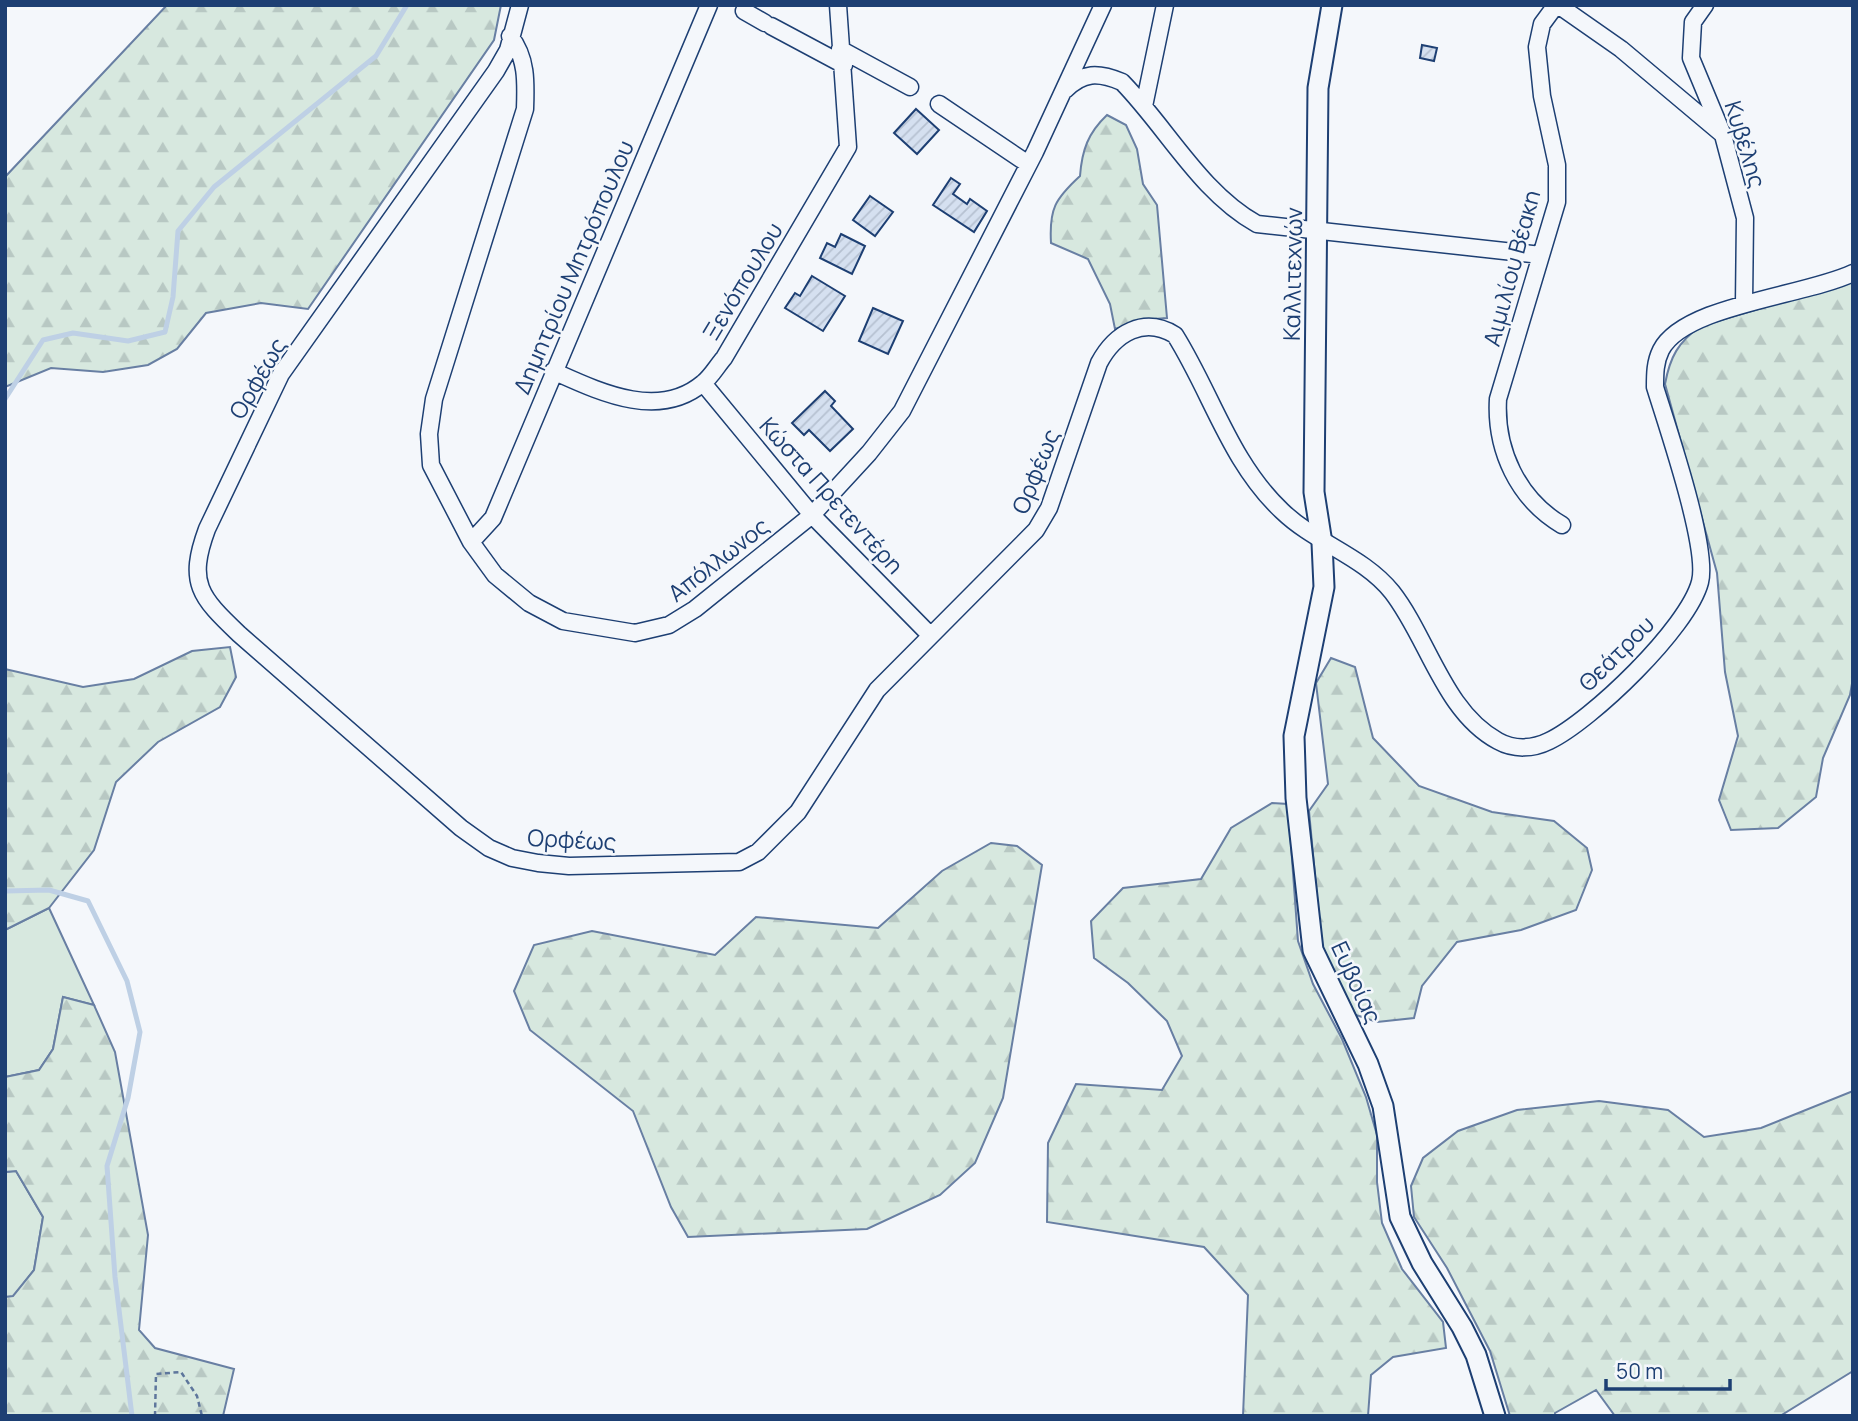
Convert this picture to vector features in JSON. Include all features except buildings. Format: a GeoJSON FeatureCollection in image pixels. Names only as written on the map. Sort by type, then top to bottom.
{"type":"FeatureCollection","features":[{"type":"Feature","properties":{"kind":"street","name":"Ορφέως"},"geometry":{"type":"LineString","coordinates":[[520,5],[508,50],[496,71],[281,374],[198,553],[199,590],[207,604],[461,828],[489,848],[512,858],[569,866],[739,862],[758,852],[798,812],[877,690],[1036,530],[1049,508],[1099,363],[1108,345],[1120,335],[1143,328],[1161,327],[1175,335],[1248,473],[1282,511],[1322,543]]}},
{"type":"Feature","properties":{"kind":"street","name":"Δημητρίου Μητρόπουλου"},"geometry":{"type":"LineString","coordinates":[[471,542],[493,518],[709,5]]}},
{"type":"Feature","properties":{"kind":"street","name":"Ξενόπουλου"},"geometry":{"type":"LineString","coordinates":[[553,371],[619,398],[653,402],[677,397],[703,383],[724,358],[848,147],[838,5]]}},
{"type":"Feature","properties":{"kind":"street","name":"Απόλλωνος"},"geometry":{"type":"LineString","coordinates":[[510,36],[521,50],[526,79],[525,108],[434,399],[429,434],[431,465],[471,542],[495,575],[528,603],[563,621],[635,633],[669,625],[695,608],[812,515],[869,453],[902,411],[1028,164],[1103,5]]}},
{"type":"Feature","properties":{"kind":"street"},"geometry":{"type":"LineString","coordinates":[[1144,106],[1165,5]]}},
{"type":"Feature","properties":{"kind":"street","name":"Καλλιτεχνών"},"geometry":{"type":"LineString","coordinates":[[1322,543],[1314,492],[1318,88],[1332,5]]}},
{"type":"Feature","properties":{"kind":"street"},"geometry":{"type":"LineString","coordinates":[[1557,5],[1621,50],[1723,135]]}},
{"type":"Feature","properties":{"kind":"street","name":"Αιμιλίου Βέακη"},"geometry":{"type":"LineString","coordinates":[[1557,5],[1542,24],[1537,47],[1542,96],[1557,165],[1557,202],[1498,399],[1496,424],[1504,455],[1524,494],[1542,513],[1562,525]]}},
{"type":"Feature","properties":{"kind":"street","name":"Κυβέλης"},"geometry":{"type":"LineString","coordinates":[[1705,5],[1693,23],[1691,58],[1723,135],[1745,218],[1744,304]]}},
{"type":"Feature","properties":{"kind":"street"},"geometry":{"type":"LineString","coordinates":[[744,11],[768,25],[910,88]]}},
{"type":"Feature","properties":{"kind":"street"},"geometry":{"type":"LineString","coordinates":[[1060,94],[1075,79],[1087,74],[1105,75],[1122,82],[1215,192],[1240,214],[1257,223],[1541,255]]}},
{"type":"Feature","properties":{"kind":"street"},"geometry":{"type":"LineString","coordinates":[[939,104],[1028,164]]}},
{"type":"Feature","properties":{"kind":"street","name":"Θεάτρου"},"geometry":{"type":"LineString","coordinates":[[1322,543],[1336,548],[1385,583],[1404,607],[1466,715],[1481,730],[1500,743],[1524,748],[1547,742],[1571,729],[1646,662],[1690,604],[1701,582],[1697,534],[1655,387],[1655,368],[1661,349],[1677,332],[1699,318],[1744,304],[1776,298],[1853,273]]}},
{"type":"Feature","properties":{"kind":"street","name":"Κώστα Πρετεντέρη"},"geometry":{"type":"LineString","coordinates":[[703,383],[812,515],[930,635]]}},
{"type":"Feature","properties":{"kind":"street","name":"Ευβοίας"},"geometry":{"type":"LineString","coordinates":[[1322,543],[1324,587],[1294,736],[1296,797],[1313,950],[1368,1064],[1383,1106],[1400,1217],[1422,1264],[1462,1327],[1476,1355],[1495,1416]]}},
{"type":"Feature","properties":{"kind":"path"},"geometry":{"type":"LineString","coordinates":[[155,1416],[156,1374],[181,1372],[197,1396],[202,1416]]}},
{"type":"Feature","properties":{"kind":"green space"},"geometry":{"type":"Polygon","coordinates":[[[167,5],[501,5],[494,40],[308,309],[261,303],[206,313],[177,349],[148,365],[103,372],[51,368],[5,387],[5,177],[167,5]]]}},
{"type":"Feature","properties":{"kind":"green space"},"geometry":{"type":"Polygon","coordinates":[[[1107,115],[1126,125],[1137,149],[1143,184],[1157,205],[1167,318],[1142,320],[1115,329],[1110,304],[1088,259],[1051,243],[1051,221],[1055,205],[1080,176],[1087,142],[1107,115]]]}},
{"type":"Feature","properties":{"kind":"green space"},"geometry":{"type":"Polygon","coordinates":[[[1853,281],[1853,678],[1850,695],[1823,758],[1816,797],[1778,828],[1731,830],[1719,800],[1738,736],[1725,672],[1717,573],[1665,384],[1667,374],[1681,344],[1701,326],[1853,281]]]}},
{"type":"Feature","properties":{"kind":"green space"},"geometry":{"type":"Polygon","coordinates":[[[230,647],[236,677],[220,707],[158,742],[116,782],[94,850],[49,908],[5,930],[5,669],[83,687],[134,679],[192,651],[230,647]]]}},
{"type":"Feature","properties":{"kind":"green space"},"geometry":{"type":"Polygon","coordinates":[[[1331,658],[1355,667],[1373,738],[1419,786],[1492,812],[1554,821],[1587,848],[1592,870],[1576,910],[1521,930],[1457,942],[1422,986],[1414,1018],[1377,1022],[1353,1014],[1322,950],[1309,811],[1328,784],[1316,683],[1331,658]]]}},
{"type":"Feature","properties":{"kind":"green space"},"geometry":{"type":"Polygon","coordinates":[[[1272,803],[1288,804],[1298,941],[1313,984],[1342,1039],[1366,1097],[1377,1135],[1377,1182],[1382,1223],[1402,1269],[1443,1322],[1446,1348],[1393,1357],[1371,1375],[1368,1416],[1243,1416],[1248,1295],[1204,1247],[1047,1222],[1048,1143],[1076,1084],[1162,1090],[1182,1056],[1167,1021],[1128,983],[1094,958],[1091,921],[1123,888],[1201,879],[1231,828],[1272,803]]]}},
{"type":"Feature","properties":{"kind":"green space"},"geometry":{"type":"Polygon","coordinates":[[[991,843],[1017,846],[1042,865],[1003,1098],[975,1163],[940,1195],[867,1229],[688,1237],[671,1207],[633,1111],[530,1030],[514,991],[534,945],[592,931],[715,955],[756,917],[878,928],[942,871],[991,843]]]}},
{"type":"Feature","properties":{"kind":"green space"},"geometry":{"type":"Polygon","coordinates":[[[49,908],[94,1005],[63,997],[53,1049],[39,1070],[5,1077],[5,930],[49,908]]]}},
{"type":"Feature","properties":{"kind":"green space"},"geometry":{"type":"Polygon","coordinates":[[[63,997],[94,1005],[115,1052],[148,1235],[139,1330],[155,1348],[234,1369],[223,1416],[5,1416],[5,1297],[13,1296],[34,1270],[43,1217],[16,1171],[5,1172],[5,1077],[39,1070],[53,1049],[63,997]]]}},
{"type":"Feature","properties":{"kind":"green space"},"geometry":{"type":"Polygon","coordinates":[[[1853,1091],[1853,1371],[1780,1416],[1615,1416],[1596,1390],[1555,1413],[1555,1416],[1510,1416],[1490,1351],[1447,1268],[1414,1217],[1411,1186],[1423,1158],[1458,1131],[1517,1110],[1599,1101],[1668,1110],[1704,1137],[1761,1128],[1853,1091]]]}},
{"type":"Feature","properties":{"kind":"green space"},"geometry":{"type":"Polygon","coordinates":[[[16,1171],[43,1217],[34,1270],[13,1297],[5,1297],[5,1172],[16,1171]]]}},
{"type":"Feature","properties":{"kind":"waterway"},"geometry":{"type":"LineString","coordinates":[[5,399],[43,340],[73,333],[128,341],[165,332],[173,297],[178,231],[214,187],[376,56],[407,5]]}},
{"type":"Feature","properties":{"kind":"waterway"},"geometry":{"type":"LineString","coordinates":[[5,891],[49,890],[88,901],[127,981],[140,1032],[128,1098],[107,1166],[115,1277],[132,1416]]}}]}
